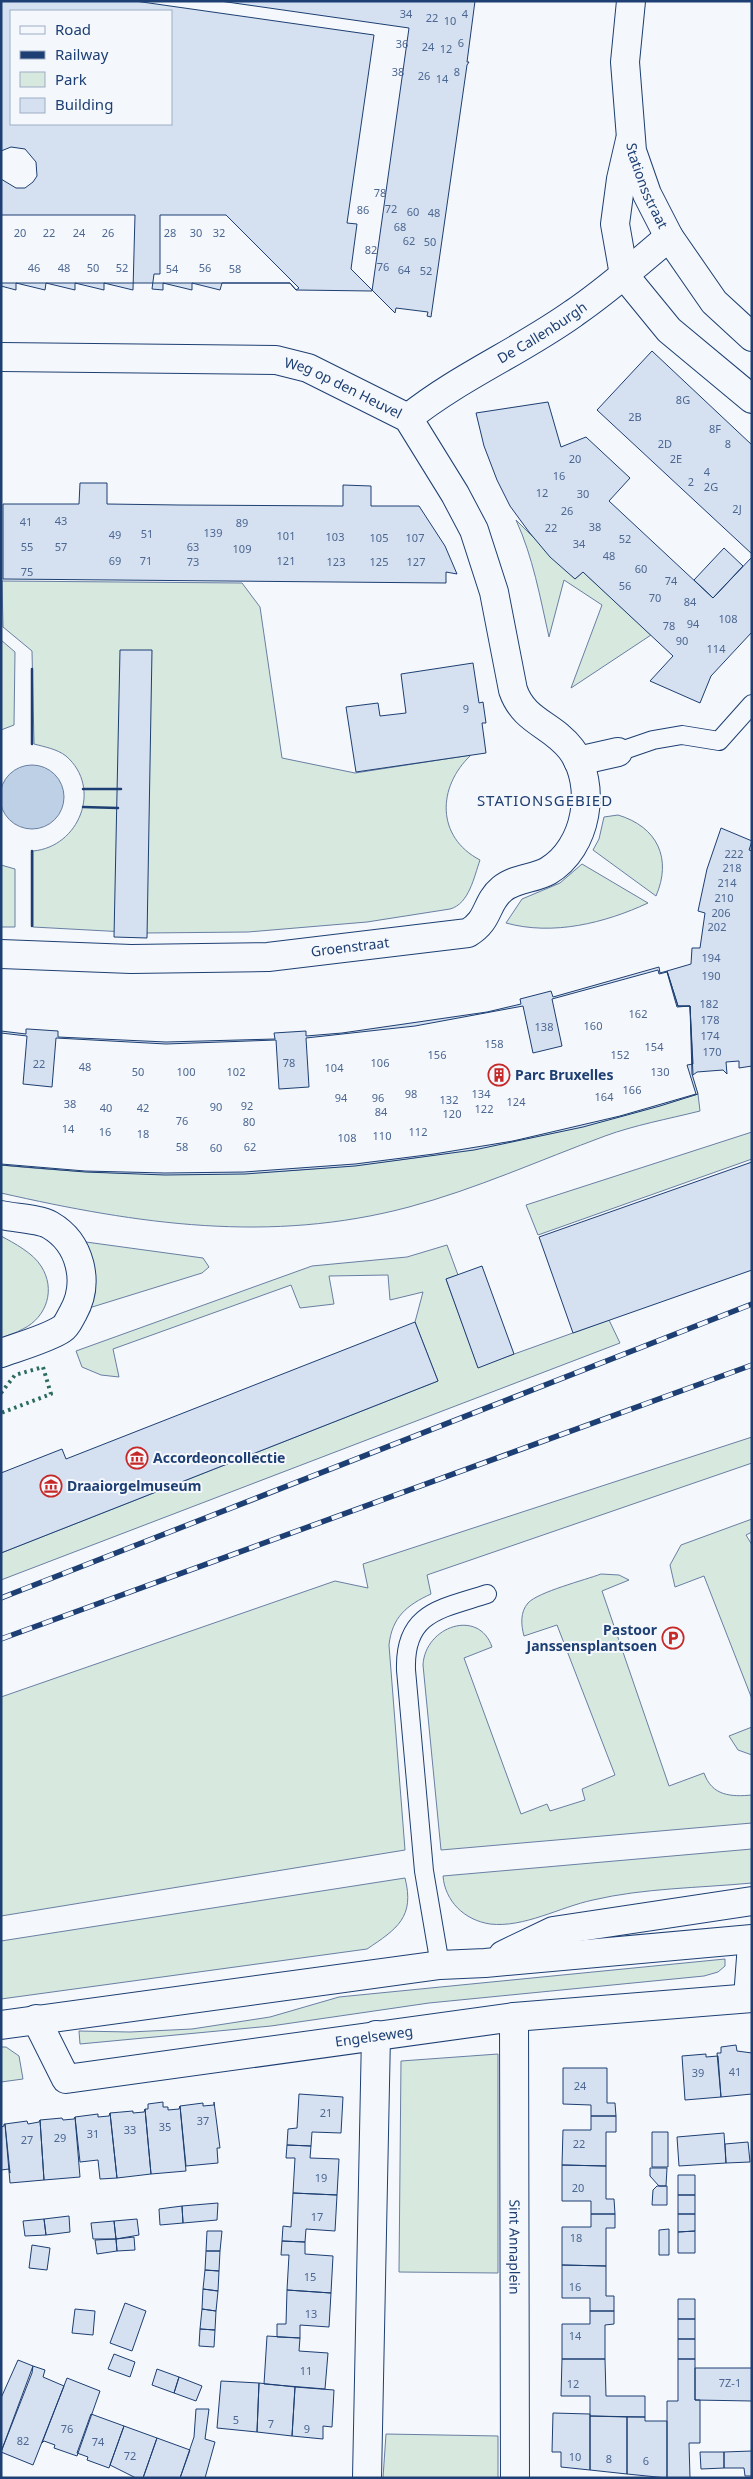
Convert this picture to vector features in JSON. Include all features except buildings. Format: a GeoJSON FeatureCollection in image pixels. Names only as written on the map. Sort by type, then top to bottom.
{"type":"FeatureCollection","features":[{"type":"Feature","properties":{"kind":"street","name":"Stationsstraat"},"geometry":{"type":"LineString","coordinates":[[631,1],[625,62],[632,151],[647,194],[670,237],[714,302],[752,337]]}},
{"type":"Feature","properties":{"kind":"street"},"geometry":{"type":"LineString","coordinates":[[631,135],[621,178],[615,224],[624,275],[669,330],[752,399]]}},
{"type":"Feature","properties":{"kind":"street","name":"De Callenburgh"},"geometry":{"type":"LineString","coordinates":[[408,418],[437,395],[487,368],[575,313],[670,237]]}},
{"type":"Feature","properties":{"kind":"street","name":"Weg op den Heuvel"},"geometry":{"type":"LineString","coordinates":[[1,357],[276,360],[308,368],[408,418],[455,494],[474,530],[494,592],[517,703],[524,712],[564,742],[578,761]]}},
{"type":"Feature","properties":{"kind":"street"},"geometry":{"type":"LineString","coordinates":[[578,761],[618,752]]}},
{"type":"Feature","properties":{"kind":"street","name":"Groenstraat"},"geometry":{"type":"LineString","coordinates":[[1,954],[131,960],[268,957],[468,933],[484,920],[496,895],[503,888],[548,871],[560,862],[571,849],[582,828],[584,814],[584,786],[578,761]]}},
{"type":"Feature","properties":{"kind":"street"},"geometry":{"type":"LineString","coordinates":[[1,1215],[50,1225],[69,1242],[79,1261],[82,1275],[82,1289],[76,1306],[63,1328],[1,1353]]}},
{"type":"Feature","properties":{"kind":"street"},"geometry":{"type":"LineString","coordinates":[[486,1963],[553,1931],[752,1901]]}},
{"type":"Feature","properties":{"kind":"street"},"geometry":{"type":"LineString","coordinates":[[1,2025],[440,1965],[486,1963],[752,1939]]}},
{"type":"Feature","properties":{"kind":"street","name":"Engelseweg"},"geometry":{"type":"LineString","coordinates":[[36,2019],[66,2079],[514,2017],[750,1998],[752,1944]]}},
{"type":"Feature","properties":{"kind":"street","name":"Sint Annaplein"},"geometry":{"type":"LineString","coordinates":[[514,2017],[515,2478]]}},
{"type":"Feature","properties":{"kind":"street"},"geometry":{"type":"LineString","coordinates":[[367,2478],[376,2035]]}},
{"type":"Feature","properties":{"kind":"lane"},"geometry":{"type":"LineString","coordinates":[[618,752],[653,740],[682,735],[719,741],[752,704]]}},
{"type":"Feature","properties":{"kind":"lane"},"geometry":{"type":"LineString","coordinates":[[440,1965],[424,1871],[406,1651],[410,1635],[418,1623],[444,1609],[487,1594]]}},
{"type":"Feature","properties":{"kind":"green space"},"geometry":{"type":"Polygon","coordinates":[[[516,520],[575,579],[583,572],[651,635],[571,688],[602,605],[564,580],[549,637],[532,563],[516,520]]]}},
{"type":"Feature","properties":{"kind":"green space"},"geometry":{"type":"Polygon","coordinates":[[[2,581],[242,583],[260,607],[282,758],[355,773],[471,755],[460,768],[452,782],[447,796],[446,811],[449,825],[455,838],[466,850],[480,860],[470,889],[462,902],[450,909],[367,922],[248,932],[144,933],[33,927],[33,851],[49,847],[63,839],[73,828],[81,814],[84,799],[83,784],[77,769],[66,756],[55,750],[34,744],[32,651],[3,627],[2,581]]]}},
{"type":"Feature","properties":{"kind":"green space"},"geometry":{"type":"Polygon","coordinates":[[[1,640],[15,652],[14,725],[1,730],[1,640]]]}},
{"type":"Feature","properties":{"kind":"green space"},"geometry":{"type":"Polygon","coordinates":[[[618,815],[632,820],[643,828],[652,836],[658,846],[662,857],[662,869],[661,882],[656,896],[593,850],[599,839],[604,817],[618,815]]]}},
{"type":"Feature","properties":{"kind":"green space"},"geometry":{"type":"Polygon","coordinates":[[[582,864],[648,903],[597,922],[560,928],[524,927],[506,923],[522,899],[560,883],[582,864]]]}},
{"type":"Feature","properties":{"kind":"green space"},"geometry":{"type":"Polygon","coordinates":[[[1,865],[15,869],[15,927],[1,927],[1,865]]]}},
{"type":"Feature","properties":{"kind":"green space"},"geometry":{"type":"Polygon","coordinates":[[[698,1094],[700,1111],[616,1132],[434,1200],[357,1218],[306,1225],[204,1226],[103,1213],[1,1193],[1,1165],[89,1172],[178,1174],[266,1172],[353,1165],[440,1154],[527,1138],[613,1118],[698,1094]]]}},
{"type":"Feature","properties":{"kind":"green space"},"geometry":{"type":"Polygon","coordinates":[[[752,1132],[752,1159],[538,1235],[526,1205],[752,1132]]]}},
{"type":"Feature","properties":{"kind":"green space"},"geometry":{"type":"Polygon","coordinates":[[[1,1236],[23,1249],[38,1261],[46,1275],[48,1293],[47,1302],[43,1310],[31,1324],[1,1338],[1,1236]]]}},
{"type":"Feature","properties":{"kind":"green space"},"geometry":{"type":"Polygon","coordinates":[[[86,1242],[203,1258],[209,1267],[202,1273],[89,1308],[94,1275],[92,1259],[86,1242]]]}},
{"type":"Feature","properties":{"kind":"green space"},"geometry":{"type":"Polygon","coordinates":[[[447,1245],[458,1275],[446,1279],[478,1367],[609,1320],[620,1343],[1,1580],[1,1553],[438,1381],[415,1322],[423,1292],[390,1300],[388,1275],[329,1276],[334,1304],[300,1308],[291,1285],[113,1349],[119,1377],[101,1375],[82,1367],[76,1351],[312,1266],[407,1257],[447,1245]]]}},
{"type":"Feature","properties":{"kind":"green space"},"geometry":{"type":"Polygon","coordinates":[[[752,1437],[752,1463],[427,1575],[431,1594],[408,1608],[397,1619],[389,1645],[405,1850],[1,1916],[1,1697],[335,1581],[368,1588],[363,1564],[752,1437]]]}},
{"type":"Feature","properties":{"kind":"green space"},"geometry":{"type":"Polygon","coordinates":[[[752,1519],[752,1532],[746,1535],[752,1545],[752,1699],[704,1576],[675,1587],[670,1565],[681,1545],[752,1519]]]}},
{"type":"Feature","properties":{"kind":"green space"},"geometry":{"type":"Polygon","coordinates":[[[601,1574],[619,1575],[629,1580],[602,1591],[669,1786],[704,1773],[707,1781],[717,1791],[737,1796],[752,1795],[752,1823],[441,1850],[423,1665],[426,1651],[433,1640],[442,1632],[453,1627],[465,1625],[476,1628],[485,1635],[492,1647],[464,1658],[521,1814],[547,1804],[550,1811],[585,1800],[582,1789],[615,1775],[557,1625],[524,1636],[522,1623],[522,1614],[525,1607],[533,1599],[601,1574]]]}},
{"type":"Feature","properties":{"kind":"green space"},"geometry":{"type":"Polygon","coordinates":[[[752,1727],[752,1755],[738,1750],[729,1736],[752,1727]]]}},
{"type":"Feature","properties":{"kind":"green space"},"geometry":{"type":"Polygon","coordinates":[[[752,1849],[752,1883],[612,1896],[580,1903],[516,1923],[490,1924],[464,1914],[452,1901],[443,1876],[752,1849]]]}},
{"type":"Feature","properties":{"kind":"green space"},"geometry":{"type":"Polygon","coordinates":[[[405,1878],[408,1903],[401,1921],[387,1935],[367,1949],[1,1999],[1,1941],[405,1878]]]}},
{"type":"Feature","properties":{"kind":"green space"},"geometry":{"type":"Polygon","coordinates":[[[725,1959],[725,1966],[718,1972],[704,1976],[429,2003],[271,2026],[80,2044],[79,2031],[130,2032],[192,2029],[270,2017],[339,1997],[725,1959]]]}},
{"type":"Feature","properties":{"kind":"green space"},"geometry":{"type":"Polygon","coordinates":[[[1,2047],[6,2047],[19,2056],[23,2079],[1,2082],[1,2047]]]}},
{"type":"Feature","properties":{"kind":"green space"},"geometry":{"type":"Polygon","coordinates":[[[498,2054],[498,2273],[399,2272],[401,2061],[498,2054]]]}},
{"type":"Feature","properties":{"kind":"green space"},"geometry":{"type":"Polygon","coordinates":[[[386,2434],[498,2436],[498,2478],[383,2478],[386,2434]]]}},
{"type":"Feature","properties":{"kind":"water"},"geometry":{"type":"Polygon","coordinates":[[[32,765],[50,771],[58,779],[64,797],[58,815],[50,823],[32,829],[14,823],[6,815],[0,797],[6,779],[14,771],[32,765]]]}},
{"type":"Feature","properties":{"kind":"railway"},"geometry":{"type":"LineString","coordinates":[[1,1598],[752,1304]]}},
{"type":"Feature","properties":{"kind":"railway"},"geometry":{"type":"LineString","coordinates":[[1,1639],[752,1365]]}},
{"type":"Feature","properties":{"kind":"hedge"},"geometry":{"type":"LineString","coordinates":[[1,1393],[15,1375],[43,1367],[51,1394],[1,1413]]}},
{"type":"Feature","properties":{"kind":"wall"},"geometry":{"type":"LineString","coordinates":[[32,669],[32,744]]}},
{"type":"Feature","properties":{"kind":"wall"},"geometry":{"type":"LineString","coordinates":[[83,789],[121,789]]}},
{"type":"Feature","properties":{"kind":"wall"},"geometry":{"type":"LineString","coordinates":[[83,807],[118,808]]}},
{"type":"Feature","properties":{"kind":"wall"},"geometry":{"type":"LineString","coordinates":[[32,851],[32,926]]}},
{"type":"Feature","properties":{"kind":"place","name":"Parc Bruxelles"},"geometry":{"type":"Point","coordinates":[499,1075]}},
{"type":"Feature","properties":{"kind":"place","name":"Accordeoncollectie"},"geometry":{"type":"Point","coordinates":[137,1458]}},
{"type":"Feature","properties":{"kind":"place","name":"Draaiorgelmuseum"},"geometry":{"type":"Point","coordinates":[51,1486]}},
{"type":"Feature","properties":{"kind":"place","name":"Pastoor Janssensplantsoen"},"geometry":{"type":"Point","coordinates":[673,1638]}},
{"type":"Feature","properties":{"kind":"district","name":"STATIONSGEBIED"},"geometry":{"type":"Point","coordinates":[545,801]}}]}
